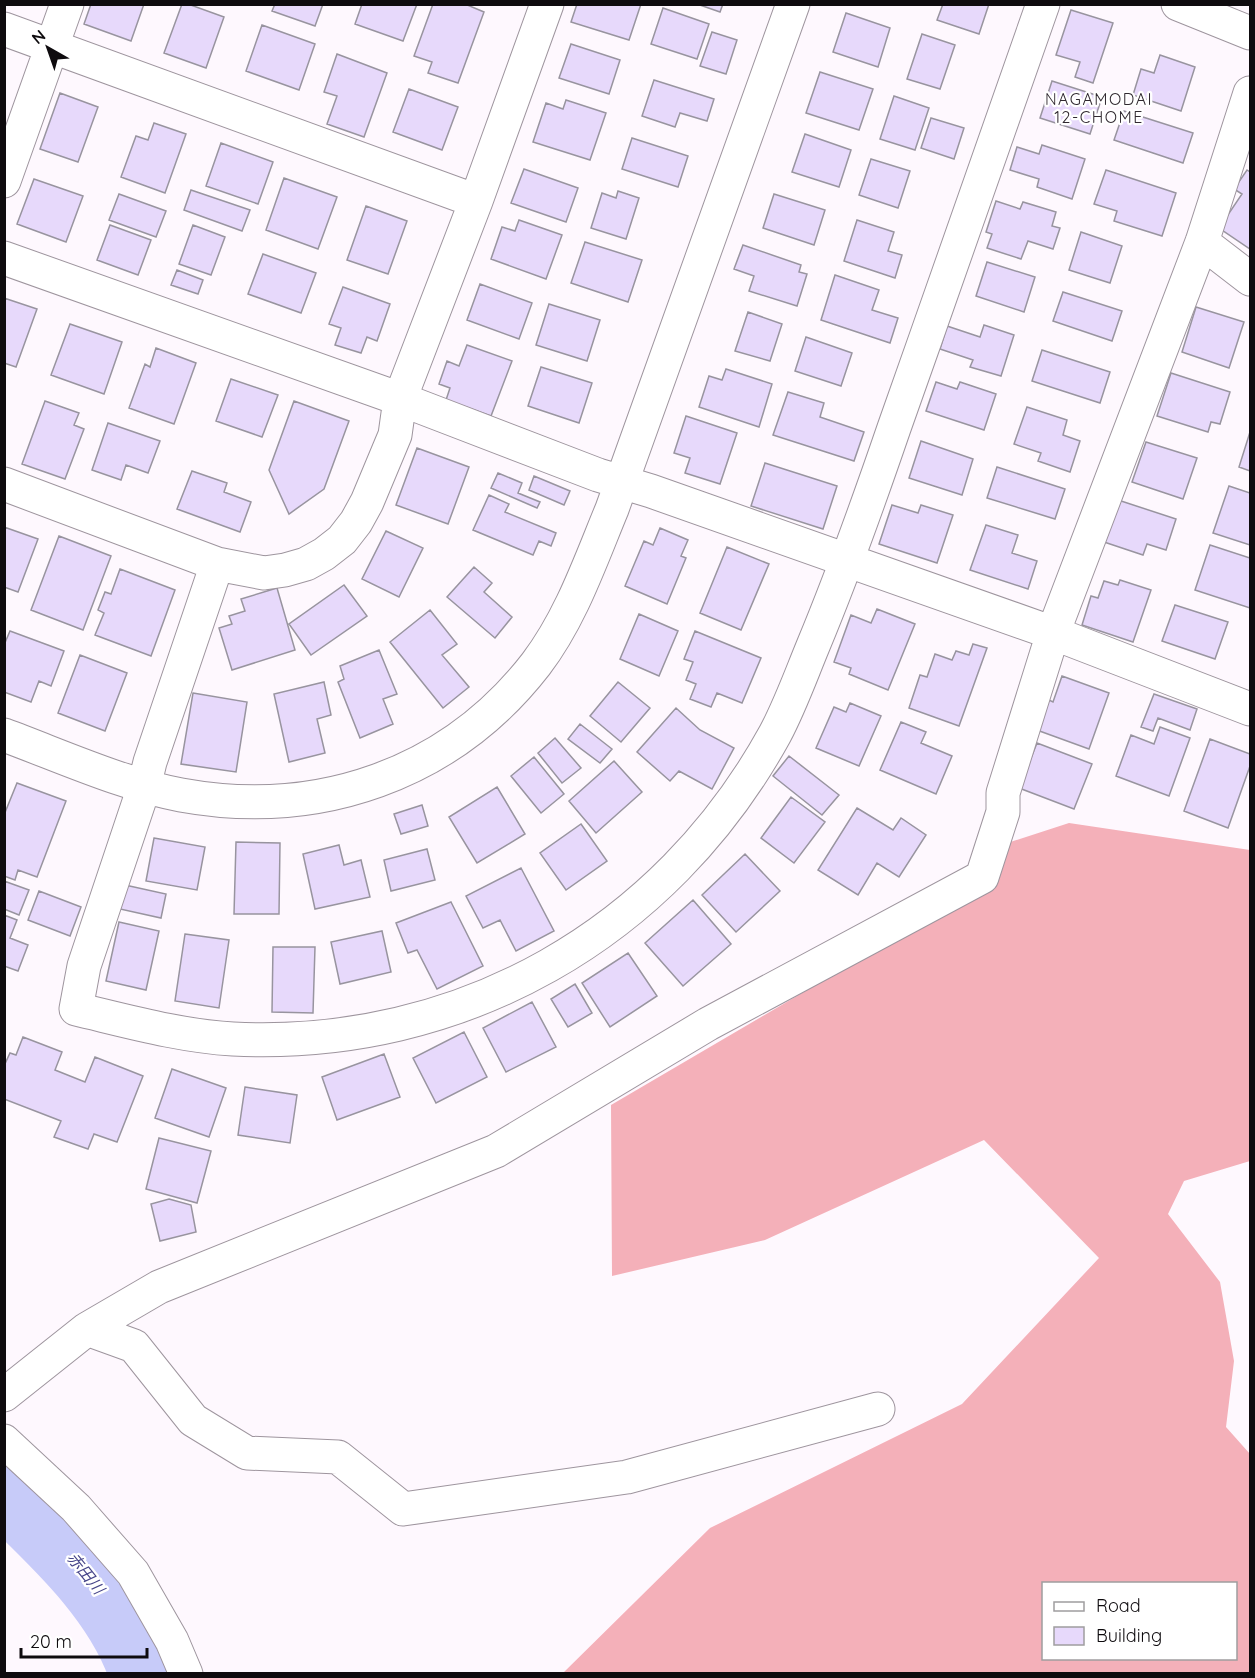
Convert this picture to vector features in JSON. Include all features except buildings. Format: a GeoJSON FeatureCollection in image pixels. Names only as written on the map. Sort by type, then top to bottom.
{"type":"FeatureCollection","features":[{"type":"Feature","properties":{"kind":"street"},"geometry":{"type":"LineString","coordinates":[[4,181],[67,4]]}},
{"type":"Feature","properties":{"kind":"street"},"geometry":{"type":"LineString","coordinates":[[4,484],[218,564],[264,573],[306,564],[342,540],[357,522],[395,435],[400,399],[476,201],[547,4]]}},
{"type":"Feature","properties":{"kind":"street"},"geometry":{"type":"LineString","coordinates":[[4,735],[144,787],[181,795],[229,801],[271,802],[314,798],[356,789],[385,778],[434,755],[472,729],[507,698],[537,663],[562,623],[583,581],[622,481],[793,4]]}},
{"type":"Feature","properties":{"kind":"street"},"geometry":{"type":"LineString","coordinates":[[218,564],[150,762],[144,787],[84,966],[76,1009],[176,1032],[229,1039],[283,1040],[337,1036],[391,1027],[443,1013],[493,994],[542,971],[588,942],[634,908],[675,869],[714,826],[747,780],[776,731],[848,560],[1043,4]]}},
{"type":"Feature","properties":{"kind":"street"},"geometry":{"type":"LineString","coordinates":[[1178,4],[1251,33]]}},
{"type":"Feature","properties":{"kind":"street"},"geometry":{"type":"LineString","coordinates":[[4,29],[476,201]]}},
{"type":"Feature","properties":{"kind":"street"},"geometry":{"type":"LineString","coordinates":[[4,1395],[87,1329],[159,1287],[496,1151],[708,1024],[982,877],[1003,812],[1003,794],[1053,633],[1202,242],[1251,93]]}},
{"type":"Feature","properties":{"kind":"street"},"geometry":{"type":"LineString","coordinates":[[1202,242],[1251,279]]}},
{"type":"Feature","properties":{"kind":"street"},"geometry":{"type":"LineString","coordinates":[[4,258],[400,399],[598,475],[622,481],[1053,633],[1251,709]]}},
{"type":"Feature","properties":{"kind":"street"},"geometry":{"type":"LineString","coordinates":[[87,1329],[134,1346],[192,1420],[247,1453],[338,1457],[403,1509],[627,1477],[878,1409]]}},
{"type":"Feature","properties":{"kind":"street"},"geometry":{"type":"LineString","coordinates":[[4,1441],[76,1508],[133,1573],[172,1641],[186,1674]]}},
{"type":"Feature","properties":{"kind":"shaded area"},"geometry":{"type":"Polygon","coordinates":[[[1069,823],[1250,850],[1250,1161],[1184,1181],[1168,1214],[1220,1282],[1234,1361],[1226,1427],[1250,1454],[1250,1673],[562,1674],[710,1528],[962,1404],[1099,1258],[984,1140],[765,1240],[612,1276],[611,1105],[988,884],[1001,845],[1069,823]]]}},
{"type":"Feature","properties":{"kind":"waterway","name":"赤田川"},"geometry":{"type":"LineString","coordinates":[[4,1488],[67,1550],[106,1596],[123,1621],[147,1674]]}},
{"type":"Feature","properties":{"kind":"district","name":"NAGAMODAI 12-CHOME"},"geometry":{"type":"Point","coordinates":[1099,108]}}]}
